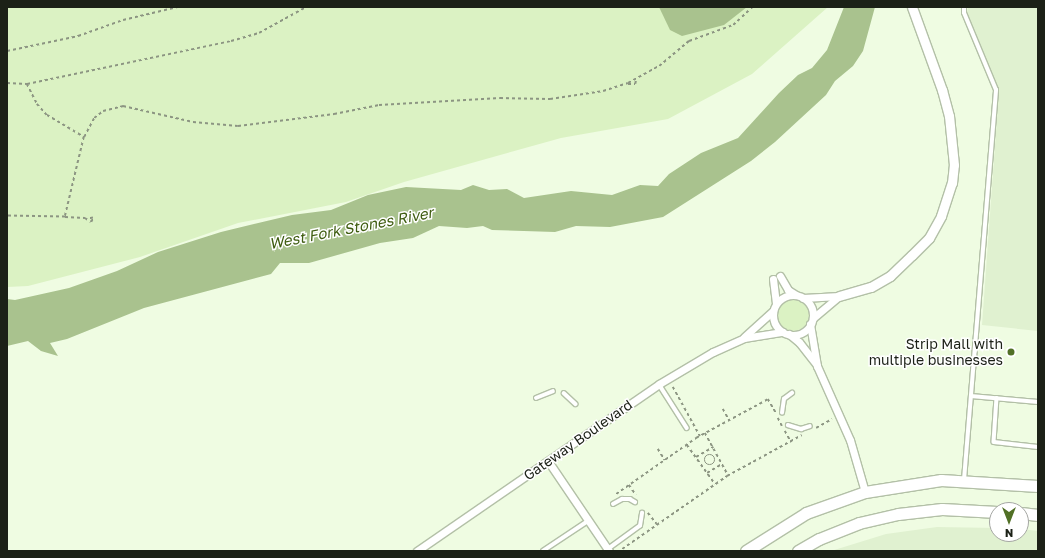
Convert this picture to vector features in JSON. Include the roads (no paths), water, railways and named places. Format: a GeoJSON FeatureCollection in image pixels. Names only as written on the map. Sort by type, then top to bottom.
{"type":"FeatureCollection","features":[{"type":"Feature","properties":{"kind":"main road"},"geometry":{"type":"LineString","coordinates":[[746,551],[806,513],[865,492],[941,480],[1038,486]]}},
{"type":"Feature","properties":{"kind":"main road"},"geometry":{"type":"LineString","coordinates":[[798,551],[819,539],[859,523],[898,514],[942,509],[989,512]]}},
{"type":"Feature","properties":{"kind":"street"},"geometry":{"type":"LineString","coordinates":[[776,303],[785,296],[839,296],[870,287],[890,276],[929,238],[941,216],[952,183],[954,165],[949,116],[942,90],[912,7]]}},
{"type":"Feature","properties":{"kind":"street"},"geometry":{"type":"LineString","coordinates":[[744,338],[773,310],[776,303],[776,278],[788,290],[800,296],[812,309],[810,335],[817,366],[850,440],[865,492]]}},
{"type":"Feature","properties":{"kind":"street"},"geometry":{"type":"LineString","coordinates":[[744,338],[786,333],[802,334],[812,321],[817,311],[839,296]]}},
{"type":"Feature","properties":{"kind":"street"},"geometry":{"type":"LineString","coordinates":[[773,310],[774,323],[799,342],[817,366]]}},
{"type":"Feature","properties":{"kind":"street","name":"Gateway Boulevard"},"geometry":{"type":"LineString","coordinates":[[417,551],[659,384],[713,352],[744,338]]}},
{"type":"Feature","properties":{"kind":"street"},"geometry":{"type":"LineString","coordinates":[[548,461],[608,550]]}},
{"type":"Feature","properties":{"kind":"lane"},"geometry":{"type":"LineString","coordinates":[[964,7],[964,13],[996,90],[964,481]]}},
{"type":"Feature","properties":{"kind":"lane"},"geometry":{"type":"LineString","coordinates":[[659,384],[687,428]]}},
{"type":"Feature","properties":{"kind":"lane"},"geometry":{"type":"LineString","coordinates":[[536,398],[553,391]]}},
{"type":"Feature","properties":{"kind":"lane"},"geometry":{"type":"LineString","coordinates":[[564,393],[576,404]]}},
{"type":"Feature","properties":{"kind":"lane"},"geometry":{"type":"LineString","coordinates":[[782,413],[784,398],[792,393]]}},
{"type":"Feature","properties":{"kind":"lane"},"geometry":{"type":"LineString","coordinates":[[971,396],[1038,402]]}},
{"type":"Feature","properties":{"kind":"lane"},"geometry":{"type":"LineString","coordinates":[[997,398],[994,442],[1038,447]]}},
{"type":"Feature","properties":{"kind":"lane"},"geometry":{"type":"LineString","coordinates":[[788,425],[801,429],[811,428]]}},
{"type":"Feature","properties":{"kind":"lane"},"geometry":{"type":"LineString","coordinates":[[613,504],[622,499],[634,502]]}},
{"type":"Feature","properties":{"kind":"lane"},"geometry":{"type":"LineString","coordinates":[[608,550],[640,526],[642,513]]}},
{"type":"Feature","properties":{"kind":"lane"},"geometry":{"type":"LineString","coordinates":[[543,551],[588,521]]}},
{"type":"Feature","properties":{"kind":"water"},"geometry":{"type":"Polygon","coordinates":[[[659,7],[747,7],[724,25],[682,36],[670,30],[659,7]]]}},
{"type":"Feature","properties":{"kind":"water","name":"West Fork Stones River"},"geometry":{"type":"Polygon","coordinates":[[[844,7],[875,7],[863,51],[853,66],[835,81],[826,95],[775,142],[751,161],[663,217],[610,227],[576,226],[555,232],[492,230],[483,226],[467,228],[439,226],[413,238],[380,243],[309,263],[280,263],[271,274],[144,308],[67,339],[50,343],[58,356],[41,351],[28,341],[7,346],[7,299],[15,300],[69,288],[117,271],[158,252],[221,232],[292,215],[331,210],[368,195],[406,187],[461,190],[473,185],[489,190],[507,189],[524,198],[571,191],[612,195],[640,185],[658,186],[669,174],[701,153],[738,138],[779,93],[798,75],[812,68],[827,50],[844,7]]]}},
{"type":"Feature","properties":{"kind":"place","name":"Strip Mall with multiple businesses"},"geometry":{"type":"Point","coordinates":[1011,352]}}]}
